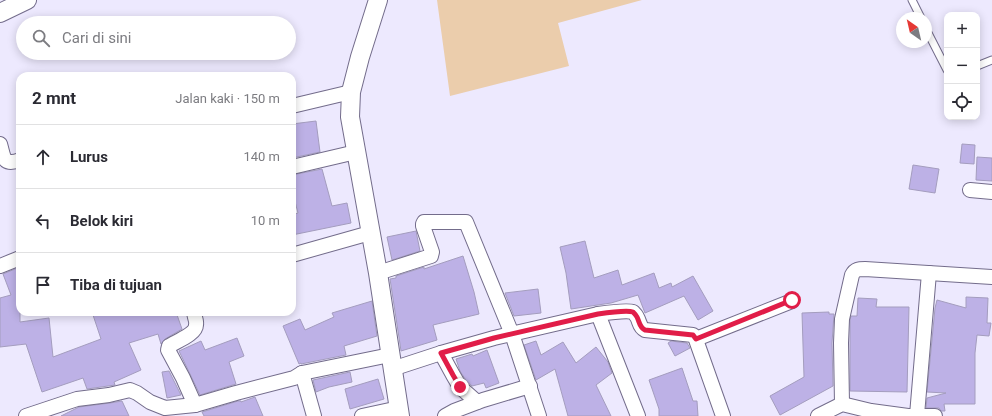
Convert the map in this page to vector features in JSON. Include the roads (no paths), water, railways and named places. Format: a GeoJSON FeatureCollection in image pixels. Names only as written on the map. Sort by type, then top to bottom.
{"type":"FeatureCollection","features":[{"type":"Feature","properties":{"kind":"street"},"geometry":{"type":"LineString","coordinates":[[2,8],[26,0]]}},
{"type":"Feature","properties":{"kind":"street"},"geometry":{"type":"LineString","coordinates":[[362,416],[399,412],[378,273],[350,118],[351,92],[360,57],[378,0]]}},
{"type":"Feature","properties":{"kind":"street"},"geometry":{"type":"LineString","coordinates":[[296,105],[351,92]]}},
{"type":"Feature","properties":{"kind":"street"},"geometry":{"type":"LineString","coordinates":[[0,144],[3,157],[6,161],[16,161]]}},
{"type":"Feature","properties":{"kind":"street"},"geometry":{"type":"LineString","coordinates":[[296,166],[356,152]]}},
{"type":"Feature","properties":{"kind":"street"},"geometry":{"type":"LineString","coordinates":[[970,190],[992,192]]}},
{"type":"Feature","properties":{"kind":"street"},"geometry":{"type":"LineString","coordinates":[[378,273],[431,256],[432,252],[423,226],[424,222],[466,222],[512,334],[539,416]]}},
{"type":"Feature","properties":{"kind":"street"},"geometry":{"type":"LineString","coordinates":[[296,254],[370,233]]}},
{"type":"Feature","properties":{"kind":"street"},"geometry":{"type":"LineString","coordinates":[[0,266],[16,260]]}},
{"type":"Feature","properties":{"kind":"street"},"geometry":{"type":"LineString","coordinates":[[842,404],[840,343],[842,319],[854,271],[861,269],[992,278]]}},
{"type":"Feature","properties":{"kind":"street"},"geometry":{"type":"LineString","coordinates":[[917,415],[929,273]]}},
{"type":"Feature","properties":{"kind":"street"},"geometry":{"type":"LineString","coordinates":[[696,339],[792,300]]}},
{"type":"Feature","properties":{"kind":"street"},"geometry":{"type":"LineString","coordinates":[[26,416],[51,412],[77,399],[108,395],[130,390],[150,402],[165,408],[195,405],[294,378],[302,373],[391,362],[441,353],[512,334],[598,314],[631,312],[634,313],[640,326],[645,330],[693,335],[696,339],[723,416]]}},
{"type":"Feature","properties":{"kind":"street"},"geometry":{"type":"LineString","coordinates":[[598,314],[638,416]]}},
{"type":"Feature","properties":{"kind":"street"},"geometry":{"type":"LineString","coordinates":[[195,316],[196,324],[193,333],[169,346],[168,350],[195,405]]}},
{"type":"Feature","properties":{"kind":"street"},"geometry":{"type":"LineString","coordinates":[[441,353],[460,387],[477,402]]}},
{"type":"Feature","properties":{"kind":"street"},"geometry":{"type":"LineString","coordinates":[[302,373],[314,416]]}},
{"type":"Feature","properties":{"kind":"street"},"geometry":{"type":"LineString","coordinates":[[445,416],[477,402],[530,386]]}},
{"type":"Feature","properties":{"kind":"street"},"geometry":{"type":"LineString","coordinates":[[818,416],[842,404],[871,411],[908,416],[935,416]]}},
{"type":"Feature","properties":{"kind":"lane"},"geometry":{"type":"LineString","coordinates":[[912,0],[918,12]]}},
{"type":"Feature","properties":{"kind":"lane"},"geometry":{"type":"LineString","coordinates":[[932,40],[944,64]]}},
{"type":"Feature","properties":{"kind":"lane"},"geometry":{"type":"LineString","coordinates":[[980,65],[992,60]]}}]}
